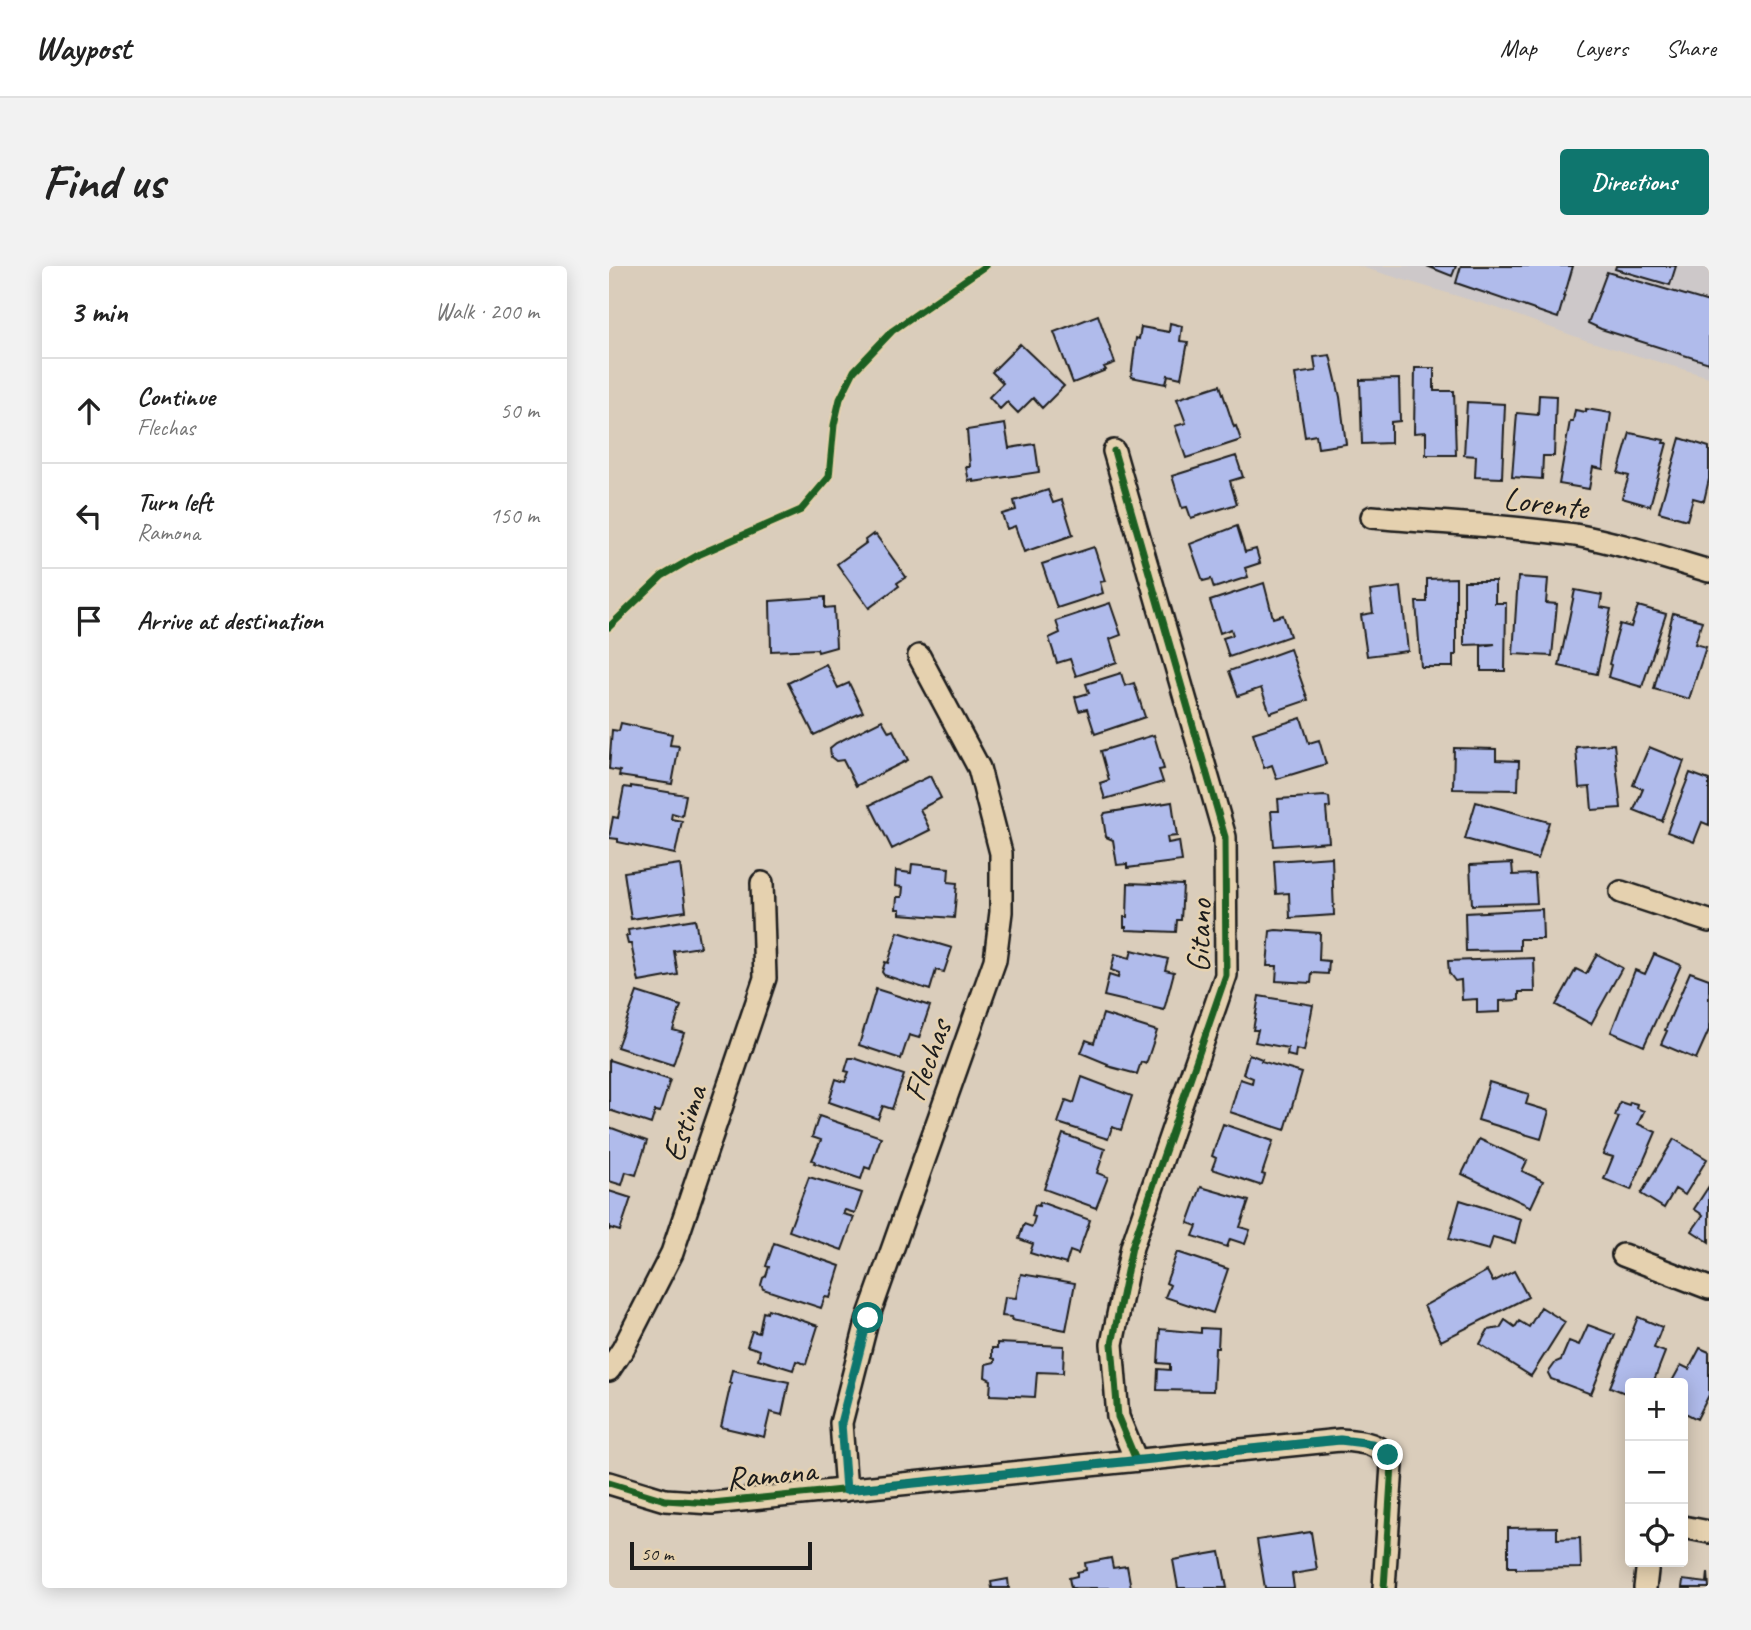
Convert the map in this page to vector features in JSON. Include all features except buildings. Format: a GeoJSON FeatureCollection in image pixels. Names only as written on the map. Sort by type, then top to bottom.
{"type":"FeatureCollection","features":[{"type":"Feature","properties":{"kind":"street","name":"Gitano"},"geometry":{"type":"LineString","coordinates":[[1114,451],[1225,836],[1226,975],[1132,1247],[1112,1344],[1118,1416],[1136,1460]]}},
{"type":"Feature","properties":{"kind":"street","name":"Lorente"},"geometry":{"type":"LineString","coordinates":[[1372,517],[1577,536],[1616,544],[1709,571]]}},
{"type":"Feature","properties":{"kind":"street","name":"Flechas"},"geometry":{"type":"LineString","coordinates":[[846,1490],[841,1423],[868,1318],[995,960],[1001,912],[1001,853],[979,768],[919,656]]}},
{"type":"Feature","properties":{"kind":"street","name":"Estima"},"geometry":{"type":"LineString","coordinates":[[609,1370],[623,1349],[671,1253],[765,978],[762,883]]}},
{"type":"Feature","properties":{"kind":"street"},"geometry":{"type":"LineString","coordinates":[[1621,892],[1709,921]]}},
{"type":"Feature","properties":{"kind":"street"},"geometry":{"type":"LineString","coordinates":[[1623,1255],[1709,1288]]}},
{"type":"Feature","properties":{"kind":"street","name":"Ramona"},"geometry":{"type":"LineString","coordinates":[[609,1483],[665,1500],[712,1503],[1340,1440],[1372,1444],[1388,1455],[1392,1465],[1384,1588]]}},
{"type":"Feature","properties":{"kind":"street"},"geometry":{"type":"LineString","coordinates":[[1688,1528],[1709,1532]]}},
{"type":"Feature","properties":{"kind":"street"},"geometry":{"type":"LineString","coordinates":[[1645,1588],[1647,1567]]}},
{"type":"Feature","properties":{"kind":"shaded area"},"geometry":{"type":"Polygon","coordinates":[[[1358,266],[1709,266],[1709,377],[1585,340],[1497,308],[1358,266]]]}},
{"type":"Feature","properties":{"kind":"cycle path"},"geometry":{"type":"LineString","coordinates":[[609,627],[662,576],[700,554],[801,510],[829,477],[834,425],[840,399],[854,371],[892,331],[985,266]]}},
{"type":"Feature","properties":{"kind":"cycle path"},"geometry":{"type":"LineString","coordinates":[[1114,451],[1225,837],[1226,975],[1132,1247],[1112,1344],[1118,1417],[1136,1460]]}},
{"type":"Feature","properties":{"kind":"cycle path"},"geometry":{"type":"LineString","coordinates":[[609,1483],[665,1500],[712,1503],[1340,1440],[1356,1441],[1377,1448],[1392,1465],[1384,1588]]}},
{"type":"Feature","properties":{"kind":"route"},"geometry":{"type":"LineString","coordinates":[[868,1318],[841,1423],[846,1490],[1340,1440],[1372,1444],[1388,1455]]}}]}
